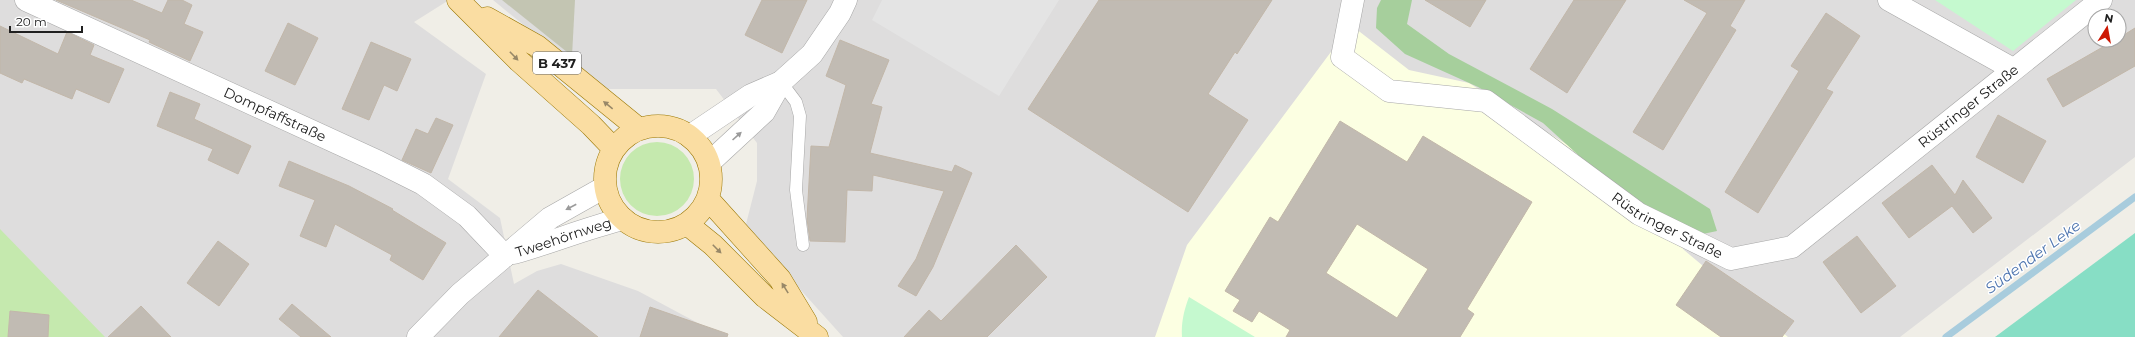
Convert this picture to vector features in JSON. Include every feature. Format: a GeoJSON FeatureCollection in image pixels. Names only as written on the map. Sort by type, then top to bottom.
{"type":"FeatureCollection","features":[{"type":"Feature","properties":{"kind":"main road","name":"B 437"},"geometry":{"type":"LineString","coordinates":[[463,4],[537,46],[639,129]]}},
{"type":"Feature","properties":{"kind":"main road","name":"B 437"},"geometry":{"type":"LineString","coordinates":[[463,4],[519,61],[591,125],[614,149]]}},
{"type":"Feature","properties":{"kind":"main road"},"geometry":{"type":"LineString","coordinates":[[655,126],[664,126],[682,131],[690,136],[704,152],[709,162],[711,181],[708,199],[699,213],[687,224],[669,231],[654,232],[640,229],[623,219],[610,202],[605,187],[607,163],[614,149],[624,138],[639,129],[655,126]]}},
{"type":"Feature","properties":{"kind":"main road"},"geometry":{"type":"LineString","coordinates":[[708,199],[780,279],[815,335]]}},
{"type":"Feature","properties":{"kind":"main road"},"geometry":{"type":"LineString","coordinates":[[687,224],[714,245],[765,297],[815,335]]}},
{"type":"Feature","properties":{"kind":"street","name":"Dompfaffstraße"},"geometry":{"type":"LineString","coordinates":[[26,0],[379,162],[423,184],[467,216],[505,256]]}},
{"type":"Feature","properties":{"kind":"street"},"geometry":{"type":"LineString","coordinates":[[709,162],[764,112],[781,82],[812,54],[840,13],[846,0]]}},
{"type":"Feature","properties":{"kind":"street","name":"Rüstringer Straße"},"geometry":{"type":"LineString","coordinates":[[1353,0],[1342,57],[1389,91],[1486,101],[1639,214],[1731,259],[1792,247],[2101,0]]}},
{"type":"Feature","properties":{"kind":"street"},"geometry":{"type":"LineString","coordinates":[[1889,0],[2013,69]]}},
{"type":"Feature","properties":{"kind":"street"},"geometry":{"type":"LineString","coordinates":[[690,136],[751,95],[781,82]]}},
{"type":"Feature","properties":{"kind":"street","name":"Tweehörnweg"},"geometry":{"type":"LineString","coordinates":[[418,337],[460,294],[550,218],[605,187]]}},
{"type":"Feature","properties":{"kind":"street","name":"Tweehörnweg"},"geometry":{"type":"LineString","coordinates":[[505,256],[560,240],[585,229],[623,219]]}},
{"type":"Feature","properties":{"kind":"lane"},"geometry":{"type":"LineString","coordinates":[[781,82],[796,102],[800,116],[796,190],[804,245]]}},
{"type":"Feature","properties":{"kind":"shaded area"},"geometry":{"type":"Polygon","coordinates":[[[0,0],[449,0],[414,22],[486,74],[448,179],[500,218],[514,284],[537,271],[561,264],[638,291],[724,337],[0,337],[0,0]]]}},
{"type":"Feature","properties":{"kind":"shaded area"},"geometry":{"type":"Polygon","coordinates":[[[493,0],[2135,0],[2135,157],[1900,337],[843,337],[745,228],[757,181],[757,143],[716,89],[602,89],[493,0]]]}},
{"type":"Feature","properties":{"kind":"shaded area"},"geometry":{"type":"Polygon","coordinates":[[[502,0],[575,0],[572,56],[502,0]]]}},
{"type":"Feature","properties":{"kind":"shaded area"},"geometry":{"type":"Polygon","coordinates":[[[882,0],[1059,0],[999,96],[872,20],[882,0]]]}},
{"type":"Feature","properties":{"kind":"shaded area"},"geometry":{"type":"Polygon","coordinates":[[[1351,25],[1409,70],[1469,83],[1638,189],[1684,250],[1788,337],[1155,337],[1187,245],[1351,25]]]}},
{"type":"Feature","properties":{"kind":"green space"},"geometry":{"type":"Polygon","coordinates":[[[1381,0],[1412,0],[1407,24],[1449,54],[1552,109],[1710,209],[1717,231],[1698,235],[1644,208],[1599,174],[1543,123],[1478,87],[1405,54],[1376,28],[1377,8],[1381,0]]]}},
{"type":"Feature","properties":{"kind":"green space"},"geometry":{"type":"Polygon","coordinates":[[[1935,0],[2076,0],[2013,51],[1935,0]]]}},
{"type":"Feature","properties":{"kind":"green space"},"geometry":{"type":"Polygon","coordinates":[[[657,142],[678,148],[688,158],[694,179],[688,200],[678,210],[657,216],[636,210],[626,200],[620,179],[626,158],[636,148],[657,142]]]}},
{"type":"Feature","properties":{"kind":"green space"},"geometry":{"type":"Polygon","coordinates":[[[0,229],[105,337],[47,337],[49,315],[10,311],[8,337],[0,337],[0,229]]]}},
{"type":"Feature","properties":{"kind":"green space"},"geometry":{"type":"Polygon","coordinates":[[[2135,233],[2135,337],[1995,337],[2135,233]]]}},
{"type":"Feature","properties":{"kind":"green space"},"geometry":{"type":"Polygon","coordinates":[[[1189,297],[1255,337],[1182,337],[1183,317],[1189,297]]]}},
{"type":"Feature","properties":{"kind":"building"},"geometry":{"type":"Polygon","coordinates":[[[56,0],[131,0],[162,13],[168,0],[182,0],[192,5],[184,24],[203,32],[190,61],[149,42],[150,40],[56,0]]]}},
{"type":"Feature","properties":{"kind":"building"},"geometry":{"type":"Polygon","coordinates":[[[762,0],[807,0],[782,53],[745,35],[762,0]]]}},
{"type":"Feature","properties":{"kind":"building"},"geometry":{"type":"Polygon","coordinates":[[[1099,0],[1272,0],[1237,54],[1235,52],[1208,94],[1248,120],[1188,212],[1028,109],[1099,0]]]}},
{"type":"Feature","properties":{"kind":"building"},"geometry":{"type":"Polygon","coordinates":[[[1425,0],[1486,0],[1470,27],[1425,0]]]}},
{"type":"Feature","properties":{"kind":"building"},"geometry":{"type":"Polygon","coordinates":[[[1574,0],[1626,0],[1567,93],[1530,69],[1574,0]]]}},
{"type":"Feature","properties":{"kind":"building"},"geometry":{"type":"Polygon","coordinates":[[[1684,0],[1745,0],[1730,26],[1736,30],[1663,150],[1633,132],[1707,13],[1684,0]]]}},
{"type":"Feature","properties":{"kind":"building"},"geometry":{"type":"Polygon","coordinates":[[[1826,13],[1860,36],[1826,89],[1833,92],[1758,213],[1725,192],[1799,71],[1791,66],[1826,13]]]}},
{"type":"Feature","properties":{"kind":"building"},"geometry":{"type":"Polygon","coordinates":[[[288,23],[318,38],[295,85],[265,71],[288,23]]]}},
{"type":"Feature","properties":{"kind":"building"},"geometry":{"type":"Polygon","coordinates":[[[0,26],[58,54],[67,32],[94,45],[90,55],[124,69],[109,103],[76,89],[72,99],[24,79],[22,83],[0,73],[0,26]]]}},
{"type":"Feature","properties":{"kind":"building"},"geometry":{"type":"Polygon","coordinates":[[[2135,28],[2135,66],[2063,107],[2047,79],[2101,48],[2127,48],[2127,33],[2135,28]]]}},
{"type":"Feature","properties":{"kind":"building"},"geometry":{"type":"Polygon","coordinates":[[[840,40],[889,60],[871,104],[882,107],[870,153],[952,172],[955,165],[972,173],[933,267],[916,296],[898,286],[916,259],[944,191],[873,175],[872,191],[847,190],[845,242],[810,241],[807,219],[811,146],[829,147],[846,85],[826,76],[840,40]]]}},
{"type":"Feature","properties":{"kind":"building"},"geometry":{"type":"Polygon","coordinates":[[[371,42],[411,59],[397,91],[384,85],[369,120],[342,109],[371,42]]]}},
{"type":"Feature","properties":{"kind":"building"},"geometry":{"type":"Polygon","coordinates":[[[170,92],[200,104],[194,119],[251,146],[238,174],[208,160],[213,149],[157,126],[170,92]]]}},
{"type":"Feature","properties":{"kind":"building"},"geometry":{"type":"Polygon","coordinates":[[[1998,115],[2046,141],[2023,183],[1976,157],[1998,115]]]}},
{"type":"Feature","properties":{"kind":"building"},"geometry":{"type":"Polygon","coordinates":[[[436,118],[453,125],[431,173],[402,160],[416,129],[428,134],[436,118]]]}},
{"type":"Feature","properties":{"kind":"building"},"geometry":{"type":"Polygon","coordinates":[[[1340,121],[1407,162],[1423,136],[1532,202],[1467,309],[1474,314],[1460,337],[1286,337],[1290,330],[1259,311],[1252,322],[1233,311],[1240,300],[1225,291],[1270,217],[1278,222],[1340,121]],[[1357,224],[1326,273],[1397,318],[1428,269],[1357,224]]]}},
{"type":"Feature","properties":{"kind":"building"},"geometry":{"type":"Polygon","coordinates":[[[289,161],[349,186],[393,209],[392,210],[446,243],[423,280],[390,260],[392,255],[335,224],[326,247],[300,236],[315,200],[279,186],[289,161]]]}},
{"type":"Feature","properties":{"kind":"building"},"geometry":{"type":"Polygon","coordinates":[[[1932,165],[1955,195],[1963,180],[1992,218],[1973,233],[1952,206],[1909,238],[1882,203],[1932,165]]]}},
{"type":"Feature","properties":{"kind":"building"},"geometry":{"type":"Polygon","coordinates":[[[1857,236],[1896,286],[1861,313],[1823,262],[1857,236]]]}},
{"type":"Feature","properties":{"kind":"building"},"geometry":{"type":"Polygon","coordinates":[[[218,241],[249,264],[219,306],[187,283],[218,241]]]}},
{"type":"Feature","properties":{"kind":"building"},"geometry":{"type":"Polygon","coordinates":[[[1016,245],[1047,277],[987,337],[904,337],[929,310],[941,321],[1016,245]]]}},
{"type":"Feature","properties":{"kind":"building"},"geometry":{"type":"Polygon","coordinates":[[[1706,261],[1794,321],[1782,337],[1721,337],[1676,305],[1706,261]]]}},
{"type":"Feature","properties":{"kind":"building"},"geometry":{"type":"Polygon","coordinates":[[[538,290],[598,337],[499,337],[538,290]]]}},
{"type":"Feature","properties":{"kind":"building"},"geometry":{"type":"Polygon","coordinates":[[[292,304],[331,337],[301,337],[279,319],[292,304]]]}},
{"type":"Feature","properties":{"kind":"building"},"geometry":{"type":"Polygon","coordinates":[[[141,306],[171,337],[108,337],[141,306]]]}},
{"type":"Feature","properties":{"kind":"building"},"geometry":{"type":"Polygon","coordinates":[[[650,307],[728,334],[727,337],[640,337],[650,307]]]}},
{"type":"Feature","properties":{"kind":"building"},"geometry":{"type":"Polygon","coordinates":[[[10,311],[49,315],[48,337],[8,337],[10,311]]]}},
{"type":"Feature","properties":{"kind":"waterway","name":"Südender Leke"},"geometry":{"type":"LineString","coordinates":[[1946,337],[2135,197]]}}]}
